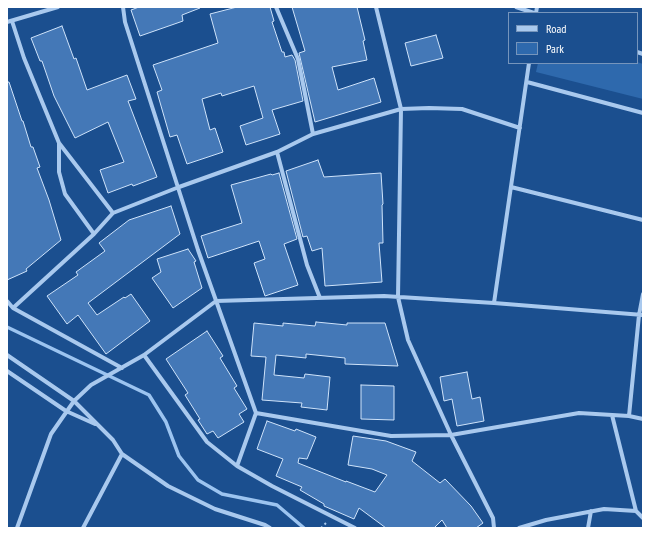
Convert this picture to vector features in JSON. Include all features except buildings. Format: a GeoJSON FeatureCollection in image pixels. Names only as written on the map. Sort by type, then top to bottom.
{"type":"FeatureCollection","features":[{"type":"Feature","properties":{"kind":"street"},"geometry":{"type":"LineString","coordinates":[[58,7],[9,22],[59,143],[113,213]]}},
{"type":"Feature","properties":{"kind":"street"},"geometry":{"type":"LineString","coordinates":[[123,7],[125,22],[198,250],[256,413],[237,466]]}},
{"type":"Feature","properties":{"kind":"street"},"geometry":{"type":"LineString","coordinates":[[276,7],[298,59],[313,134]]}},
{"type":"Feature","properties":{"kind":"street"},"geometry":{"type":"LineString","coordinates":[[376,7],[401,109],[398,297],[408,340],[451,435],[493,518],[494,528]]}},
{"type":"Feature","properties":{"kind":"street"},"geometry":{"type":"LineString","coordinates":[[516,7],[532,12]]}},
{"type":"Feature","properties":{"kind":"street"},"geometry":{"type":"LineString","coordinates":[[494,303],[529,64]]}},
{"type":"Feature","properties":{"kind":"street"},"geometry":{"type":"LineString","coordinates":[[527,82],[643,113]]}},
{"type":"Feature","properties":{"kind":"street"},"geometry":{"type":"LineString","coordinates":[[13,308],[94,234],[113,213],[179,187],[277,152],[313,134],[401,109],[429,108],[462,109],[520,128]]}},
{"type":"Feature","properties":{"kind":"street"},"geometry":{"type":"LineString","coordinates":[[59,143],[59,172],[65,194],[94,234]]}},
{"type":"Feature","properties":{"kind":"street"},"geometry":{"type":"LineString","coordinates":[[277,152],[307,265],[320,298]]}},
{"type":"Feature","properties":{"kind":"street"},"geometry":{"type":"LineString","coordinates":[[511,187],[643,220]]}},
{"type":"Feature","properties":{"kind":"street"},"geometry":{"type":"LineString","coordinates":[[629,416],[643,294]]}},
{"type":"Feature","properties":{"kind":"street"},"geometry":{"type":"LineString","coordinates":[[17,528],[51,434],[74,401],[91,385],[144,355],[216,301],[384,296],[641,315]]}},
{"type":"Feature","properties":{"kind":"street"},"geometry":{"type":"LineString","coordinates":[[7,301],[13,308],[120,369]]}},
{"type":"Feature","properties":{"kind":"street"},"geometry":{"type":"LineString","coordinates":[[7,355],[74,401],[113,440],[122,454],[168,486],[215,509],[265,525],[270,528]]}},
{"type":"Feature","properties":{"kind":"street"},"geometry":{"type":"LineString","coordinates":[[144,355],[207,442],[237,466],[272,486],[355,528]]}},
{"type":"Feature","properties":{"kind":"street"},"geometry":{"type":"LineString","coordinates":[[7,371],[66,411],[98,426]]}},
{"type":"Feature","properties":{"kind":"street"},"geometry":{"type":"LineString","coordinates":[[256,413],[392,436],[451,435],[579,414],[629,416],[643,419]]}},
{"type":"Feature","properties":{"kind":"street"},"geometry":{"type":"LineString","coordinates":[[612,416],[636,511],[643,518]]}},
{"type":"Feature","properties":{"kind":"street"},"geometry":{"type":"LineString","coordinates":[[83,528],[122,454]]}},
{"type":"Feature","properties":{"kind":"street"},"geometry":{"type":"LineString","coordinates":[[519,528],[546,520],[604,509],[636,511]]}},
{"type":"Feature","properties":{"kind":"street"},"geometry":{"type":"LineString","coordinates":[[588,528],[591,511]]}},
{"type":"Feature","properties":{"kind":"path"},"geometry":{"type":"LineString","coordinates":[[321,528],[330,519]]}},
{"type":"Feature","properties":{"kind":"green space"},"geometry":{"type":"Polygon","coordinates":[[[638,62],[643,64],[643,99],[536,72],[538,64],[638,64],[638,62]]]}},
{"type":"Feature","properties":{"kind":"waterway"},"geometry":{"type":"LineString","coordinates":[[7,327],[149,395],[166,422],[179,456],[198,480],[222,494],[277,505],[304,528]]}}]}
